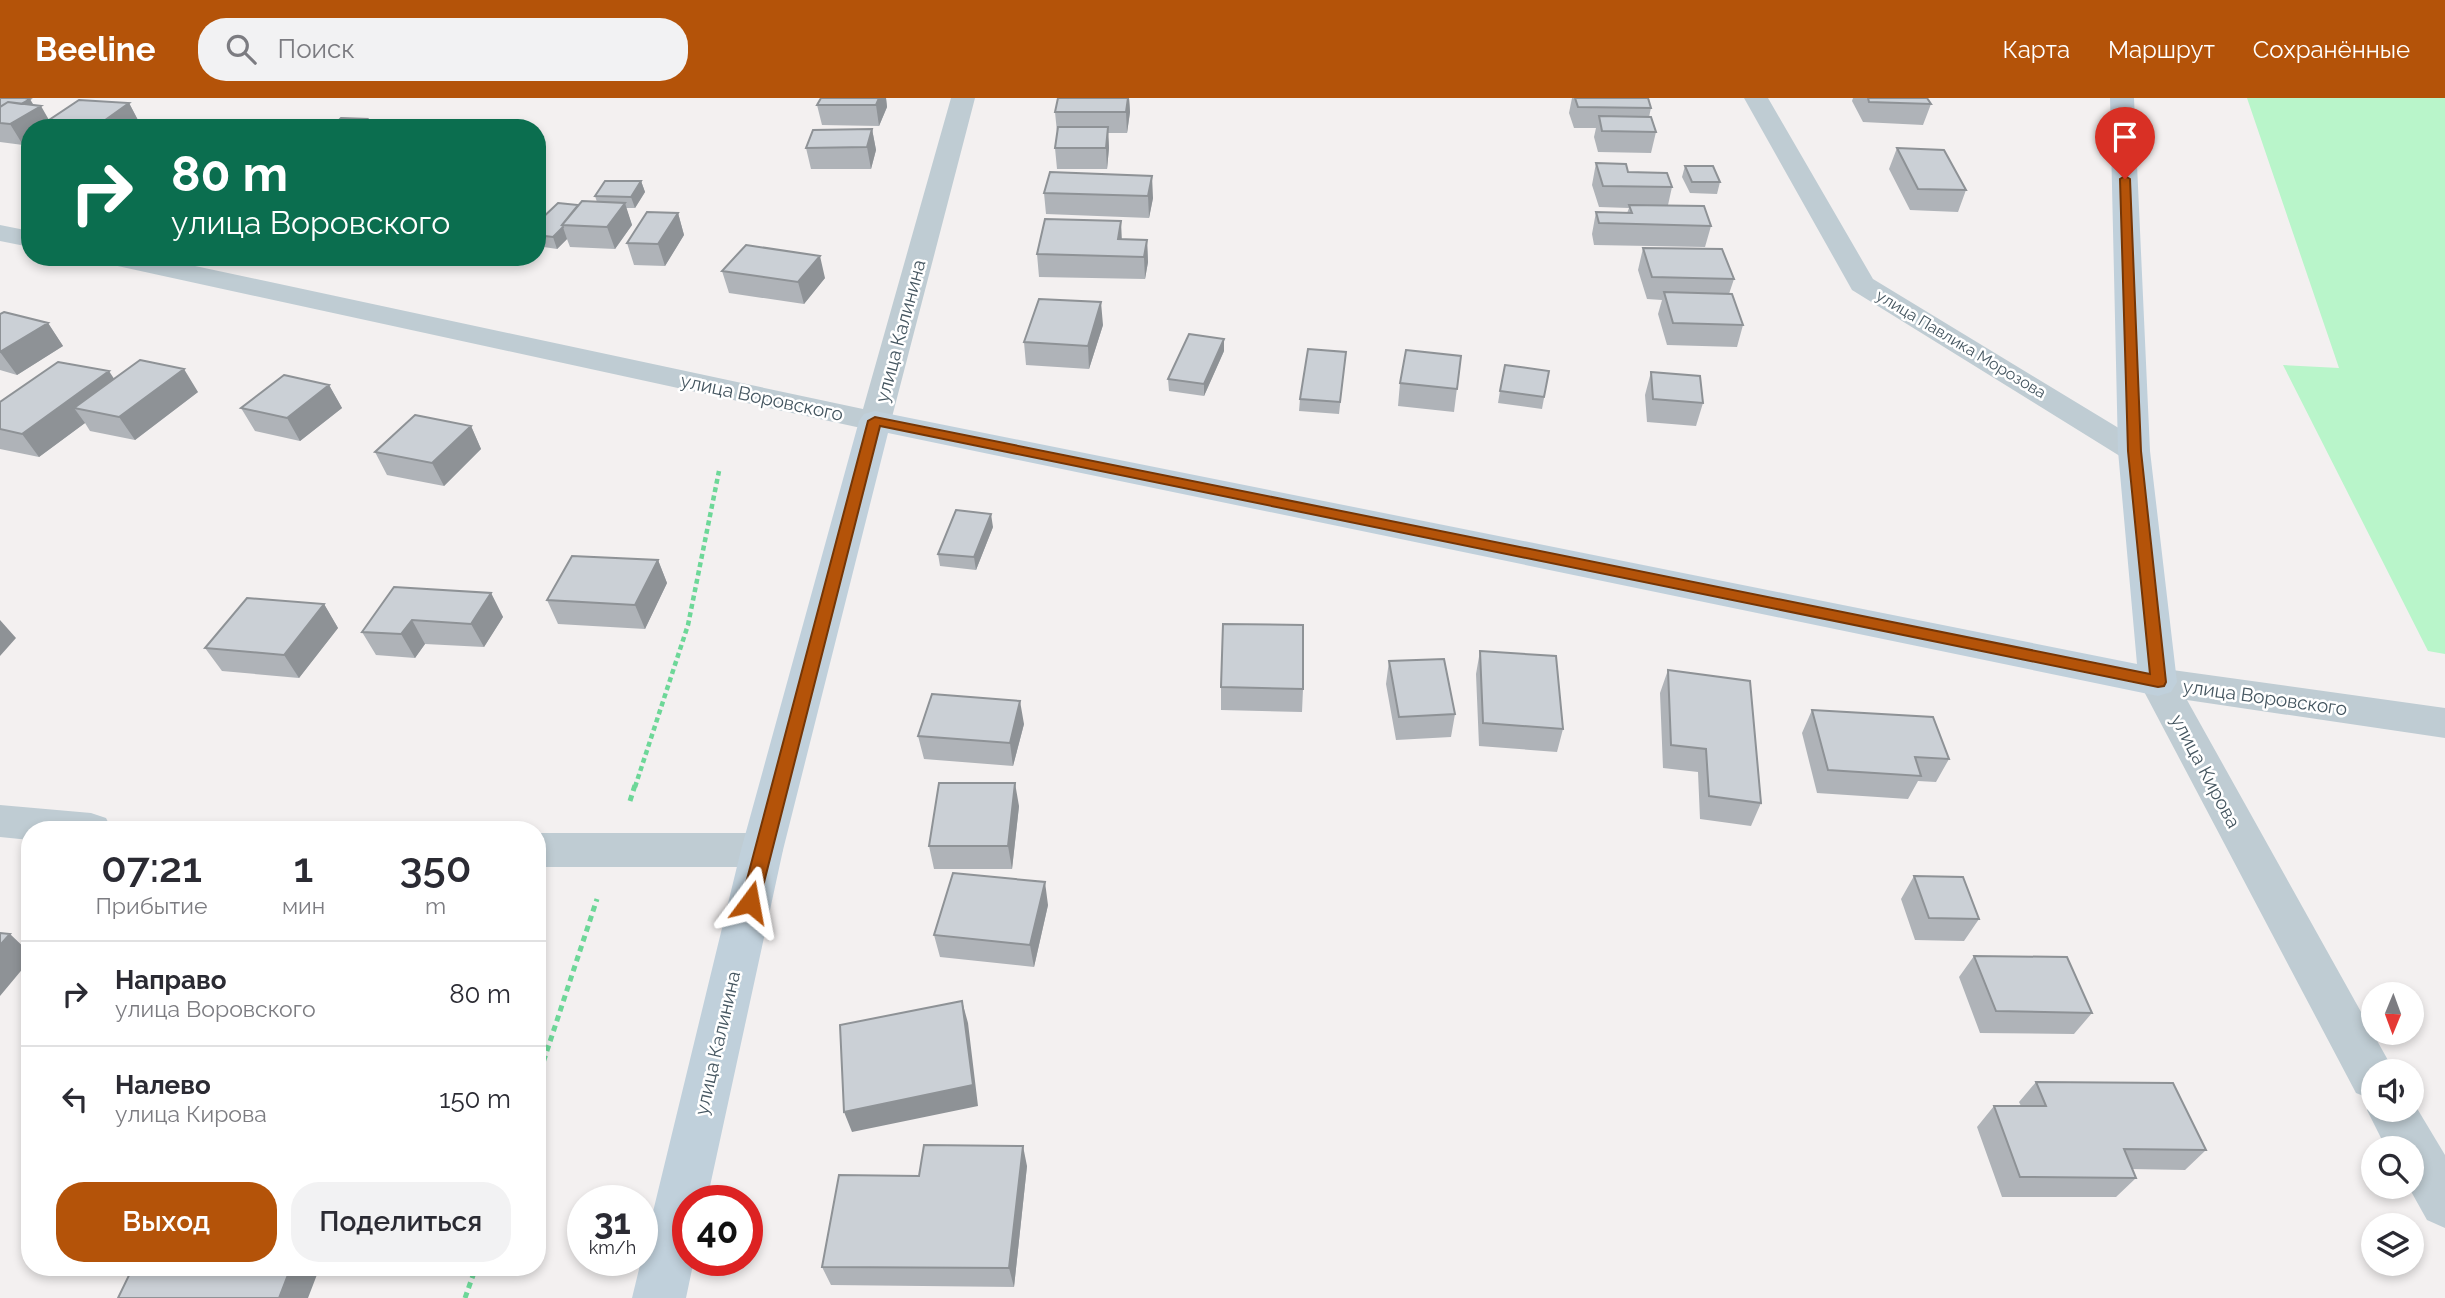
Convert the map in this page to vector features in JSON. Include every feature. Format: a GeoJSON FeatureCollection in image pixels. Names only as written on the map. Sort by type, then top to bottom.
{"type":"FeatureCollection","features":[{"type":"Feature","properties":{"kind":"street","name":"улица Калинина"},"geometry":{"type":"LineString","coordinates":[[659,1298],[762,850],[963,98]]}},
{"type":"Feature","properties":{"kind":"street","name":"улица Павлика Морозова"},"geometry":{"type":"LineString","coordinates":[[1756,98],[1862,284],[2134,451]]}},
{"type":"Feature","properties":{"kind":"street","name":"улица Кирова"},"geometry":{"type":"LineString","coordinates":[[2122,98],[2134,451],[2158,682],[2362,1059]]}},
{"type":"Feature","properties":{"kind":"street"},"geometry":{"type":"LineString","coordinates":[[0,233],[21,237]]}},
{"type":"Feature","properties":{"kind":"street","name":"улица Воровского"},"geometry":{"type":"LineString","coordinates":[[155,266],[875,421],[2158,682],[2445,723]]}},
{"type":"Feature","properties":{"kind":"street"},"geometry":{"type":"LineString","coordinates":[[0,821],[21,823]]}},
{"type":"Feature","properties":{"kind":"street"},"geometry":{"type":"LineString","coordinates":[[546,850],[762,850]]}},
{"type":"Feature","properties":{"kind":"street"},"geometry":{"type":"LineString","coordinates":[[2398,1122],[2445,1203]]}},
{"type":"Feature","properties":{"kind":"path"},"geometry":{"type":"LineString","coordinates":[[546,1054],[688,625],[719,471]]}},
{"type":"Feature","properties":{"kind":"path"},"geometry":{"type":"LineString","coordinates":[[466,1298],[473,1276]]}},
{"type":"Feature","properties":{"kind":"green space"},"geometry":{"type":"Polygon","coordinates":[[[2247,98],[2445,98],[2445,654],[2428,651],[2283,365],[2339,368],[2247,98]]]}},
{"type":"Feature","properties":{"kind":"building"},"geometry":{"type":"Polygon","coordinates":[[[0,98],[30,99],[21,104],[8,102],[0,107],[0,98]]]}},
{"type":"Feature","properties":{"kind":"building"},"geometry":{"type":"Polygon","coordinates":[[[821,98],[879,98],[876,105],[817,105],[821,98]]]}},
{"type":"Feature","properties":{"kind":"building"},"geometry":{"type":"Polygon","coordinates":[[[1058,98],[1128,98],[1126,112],[1055,112],[1058,98]]]}},
{"type":"Feature","properties":{"kind":"building"},"geometry":{"type":"Polygon","coordinates":[[[1575,98],[1648,98],[1651,108],[1578,107],[1575,98]]]}},
{"type":"Feature","properties":{"kind":"building"},"geometry":{"type":"Polygon","coordinates":[[[1868,98],[1927,98],[1931,104],[1869,102],[1868,98]]]}},
{"type":"Feature","properties":{"kind":"building"},"geometry":{"type":"Polygon","coordinates":[[[79,100],[129,103],[107,119],[50,119],[79,100]]]}},
{"type":"Feature","properties":{"kind":"building"},"geometry":{"type":"Polygon","coordinates":[[[8,102],[41,106],[10,124],[0,123],[0,107],[8,102]]]}},
{"type":"Feature","properties":{"kind":"building"},"geometry":{"type":"Polygon","coordinates":[[[1599,116],[1651,117],[1656,132],[1602,131],[1599,116]]]}},
{"type":"Feature","properties":{"kind":"building"},"geometry":{"type":"Polygon","coordinates":[[[1058,127],[1108,127],[1106,148],[1055,148],[1058,127]]]}},
{"type":"Feature","properties":{"kind":"building"},"geometry":{"type":"Polygon","coordinates":[[[872,129],[867,147],[806,148],[813,130],[872,129]]]}},
{"type":"Feature","properties":{"kind":"building"},"geometry":{"type":"Polygon","coordinates":[[[1897,148],[1944,150],[1966,190],[1918,189],[1897,148]]]}},
{"type":"Feature","properties":{"kind":"building"},"geometry":{"type":"Polygon","coordinates":[[[1596,163],[1626,164],[1628,172],[1667,173],[1672,187],[1603,186],[1596,163]]]}},
{"type":"Feature","properties":{"kind":"building"},"geometry":{"type":"Polygon","coordinates":[[[1685,166],[1713,166],[1720,182],[1692,182],[1685,166]]]}},
{"type":"Feature","properties":{"kind":"building"},"geometry":{"type":"Polygon","coordinates":[[[1050,172],[1152,176],[1148,196],[1044,193],[1050,172]]]}},
{"type":"Feature","properties":{"kind":"building"},"geometry":{"type":"Polygon","coordinates":[[[605,181],[641,181],[631,197],[595,196],[605,181]]]}},
{"type":"Feature","properties":{"kind":"building"},"geometry":{"type":"Polygon","coordinates":[[[582,201],[625,203],[607,227],[562,225],[582,201]]]}},
{"type":"Feature","properties":{"kind":"building"},"geometry":{"type":"Polygon","coordinates":[[[558,203],[578,205],[553,237],[546,236],[546,214],[558,203]]]}},
{"type":"Feature","properties":{"kind":"building"},"geometry":{"type":"Polygon","coordinates":[[[1629,205],[1704,206],[1711,226],[1599,223],[1596,212],[1632,213],[1629,205]]]}},
{"type":"Feature","properties":{"kind":"building"},"geometry":{"type":"Polygon","coordinates":[[[647,212],[678,213],[658,244],[627,243],[647,212]]]}},
{"type":"Feature","properties":{"kind":"building"},"geometry":{"type":"Polygon","coordinates":[[[1045,219],[1121,221],[1118,239],[1147,240],[1144,257],[1037,254],[1045,219]]]}},
{"type":"Feature","properties":{"kind":"building"},"geometry":{"type":"Polygon","coordinates":[[[746,245],[820,256],[798,282],[722,271],[746,245]]]}},
{"type":"Feature","properties":{"kind":"building"},"geometry":{"type":"Polygon","coordinates":[[[1643,248],[1722,249],[1734,279],[1652,277],[1643,248]]]}},
{"type":"Feature","properties":{"kind":"building"},"geometry":{"type":"Polygon","coordinates":[[[1664,292],[1732,294],[1743,325],[1673,323],[1664,292]]]}},
{"type":"Feature","properties":{"kind":"building"},"geometry":{"type":"Polygon","coordinates":[[[1039,299],[1101,302],[1088,346],[1024,342],[1039,299]]]}},
{"type":"Feature","properties":{"kind":"building"},"geometry":{"type":"Polygon","coordinates":[[[4,312],[48,323],[0,352],[0,314],[4,312]]]}},
{"type":"Feature","properties":{"kind":"building"},"geometry":{"type":"Polygon","coordinates":[[[1189,334],[1224,339],[1204,384],[1168,379],[1189,334]]]}},
{"type":"Feature","properties":{"kind":"building"},"geometry":{"type":"Polygon","coordinates":[[[1308,349],[1346,352],[1340,402],[1300,399],[1308,349]]]}},
{"type":"Feature","properties":{"kind":"building"},"geometry":{"type":"Polygon","coordinates":[[[1406,350],[1461,356],[1457,389],[1400,383],[1406,350]]]}},
{"type":"Feature","properties":{"kind":"building"},"geometry":{"type":"Polygon","coordinates":[[[140,360],[184,369],[119,417],[74,408],[140,360]]]}},
{"type":"Feature","properties":{"kind":"building"},"geometry":{"type":"Polygon","coordinates":[[[58,362],[109,371],[22,434],[0,429],[0,402],[58,362]]]}},
{"type":"Feature","properties":{"kind":"building"},"geometry":{"type":"Polygon","coordinates":[[[1505,365],[1549,371],[1544,397],[1500,391],[1505,365]]]}},
{"type":"Feature","properties":{"kind":"building"},"geometry":{"type":"Polygon","coordinates":[[[1651,372],[1700,376],[1703,403],[1653,399],[1651,372]]]}},
{"type":"Feature","properties":{"kind":"building"},"geometry":{"type":"Polygon","coordinates":[[[284,375],[329,385],[287,418],[241,408],[284,375]]]}},
{"type":"Feature","properties":{"kind":"building"},"geometry":{"type":"Polygon","coordinates":[[[415,415],[471,426],[432,463],[375,452],[415,415]]]}},
{"type":"Feature","properties":{"kind":"building"},"geometry":{"type":"Polygon","coordinates":[[[956,510],[991,514],[974,557],[938,554],[956,510]]]}},
{"type":"Feature","properties":{"kind":"building"},"geometry":{"type":"Polygon","coordinates":[[[572,556],[658,560],[635,605],[547,600],[572,556]]]}},
{"type":"Feature","properties":{"kind":"building"},"geometry":{"type":"Polygon","coordinates":[[[394,587],[491,593],[471,624],[412,620],[401,634],[362,632],[394,587]]]}},
{"type":"Feature","properties":{"kind":"building"},"geometry":{"type":"Polygon","coordinates":[[[247,598],[324,604],[284,655],[205,648],[247,598]]]}},
{"type":"Feature","properties":{"kind":"building"},"geometry":{"type":"Polygon","coordinates":[[[1223,624],[1303,625],[1303,689],[1221,687],[1223,624]]]}},
{"type":"Feature","properties":{"kind":"building"},"geometry":{"type":"Polygon","coordinates":[[[1480,651],[1556,656],[1563,729],[1483,723],[1480,651]]]}},
{"type":"Feature","properties":{"kind":"building"},"geometry":{"type":"Polygon","coordinates":[[[1444,659],[1455,714],[1399,717],[1389,661],[1444,659]]]}},
{"type":"Feature","properties":{"kind":"building"},"geometry":{"type":"Polygon","coordinates":[[[1668,670],[1750,681],[1761,803],[1709,796],[1706,749],[1671,745],[1668,670]]]}},
{"type":"Feature","properties":{"kind":"building"},"geometry":{"type":"Polygon","coordinates":[[[932,694],[1020,701],[1010,743],[918,736],[932,694]]]}},
{"type":"Feature","properties":{"kind":"building"},"geometry":{"type":"Polygon","coordinates":[[[1812,710],[1933,717],[1949,759],[1915,757],[1921,776],[1828,770],[1812,710]]]}},
{"type":"Feature","properties":{"kind":"building"},"geometry":{"type":"Polygon","coordinates":[[[939,783],[1015,783],[1008,846],[929,846],[939,783]]]}},
{"type":"Feature","properties":{"kind":"building"},"geometry":{"type":"Polygon","coordinates":[[[953,873],[1045,882],[1030,945],[934,935],[953,873]]]}},
{"type":"Feature","properties":{"kind":"building"},"geometry":{"type":"Polygon","coordinates":[[[1914,876],[1963,877],[1979,919],[1929,918],[1914,876]]]}},
{"type":"Feature","properties":{"kind":"building"},"geometry":{"type":"Polygon","coordinates":[[[0,933],[10,934],[0,945],[0,933]]]}},
{"type":"Feature","properties":{"kind":"building"},"geometry":{"type":"Polygon","coordinates":[[[1974,956],[2067,957],[2092,1013],[1996,1011],[1974,956]]]}},
{"type":"Feature","properties":{"kind":"building"},"geometry":{"type":"Polygon","coordinates":[[[962,1001],[973,1085],[844,1112],[840,1025],[962,1001]]]}},
{"type":"Feature","properties":{"kind":"building"},"geometry":{"type":"Polygon","coordinates":[[[2036,1082],[2173,1083],[2206,1150],[2124,1149],[2136,1178],[2020,1177],[1994,1106],[2046,1106],[2036,1082]]]}},
{"type":"Feature","properties":{"kind":"building"},"geometry":{"type":"Polygon","coordinates":[[[924,1145],[1023,1146],[1009,1268],[822,1267],[839,1175],[919,1176],[924,1145]]]}},
{"type":"Feature","properties":{"kind":"building"},"geometry":{"type":"Polygon","coordinates":[[[129,1276],[288,1276],[279,1298],[118,1298],[129,1276]]]}},
{"type":"Feature","properties":{"kind":"route"},"geometry":{"type":"LineString","coordinates":[[750,902],[875,421],[2158,682],[2134,451],[2125,179]]}}]}
